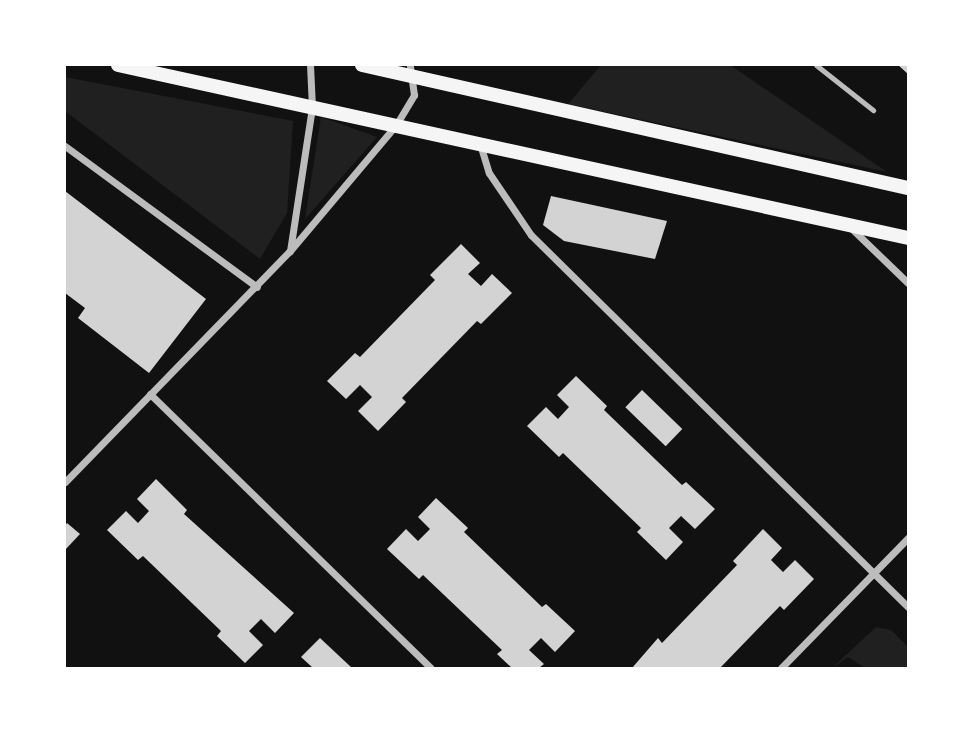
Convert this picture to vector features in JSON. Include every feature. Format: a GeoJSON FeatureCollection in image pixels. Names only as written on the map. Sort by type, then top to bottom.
{"type":"FeatureCollection","features":[{"type":"Feature","properties":{"kind":"main road"},"geometry":{"type":"LineString","coordinates":[[118,65],[908,238]]}},
{"type":"Feature","properties":{"kind":"main road"},"geometry":{"type":"LineString","coordinates":[[362,65],[411,70],[908,188]]}},
{"type":"Feature","properties":{"kind":"street"},"geometry":{"type":"LineString","coordinates":[[289,252],[312,107],[310,65]]}},
{"type":"Feature","properties":{"kind":"street"},"geometry":{"type":"LineString","coordinates":[[65,482],[257,287],[396,125],[414,95],[411,70]]}},
{"type":"Feature","properties":{"kind":"street"},"geometry":{"type":"LineString","coordinates":[[480,144],[503,198],[531,235],[908,607]]}},
{"type":"Feature","properties":{"kind":"street"},"geometry":{"type":"LineString","coordinates":[[65,146],[257,287]]}},
{"type":"Feature","properties":{"kind":"street"},"geometry":{"type":"LineString","coordinates":[[848,225],[908,283]]}},
{"type":"Feature","properties":{"kind":"street"},"geometry":{"type":"LineString","coordinates":[[150,394],[431,668]]}},
{"type":"Feature","properties":{"kind":"street"},"geometry":{"type":"LineString","coordinates":[[781,668],[908,538]]}},
{"type":"Feature","properties":{"kind":"lane"},"geometry":{"type":"LineString","coordinates":[[816,65],[873,110]]}},
{"type":"Feature","properties":{"kind":"shaded area"},"geometry":{"type":"Polygon","coordinates":[[[601,65],[730,65],[887,172],[568,104],[601,65]]]}},
{"type":"Feature","properties":{"kind":"shaded area"},"geometry":{"type":"Polygon","coordinates":[[[65,77],[293,121],[287,213],[260,259],[65,111],[65,77]]]}},
{"type":"Feature","properties":{"kind":"shaded area"},"geometry":{"type":"Polygon","coordinates":[[[321,117],[377,137],[305,219],[321,117]]]}},
{"type":"Feature","properties":{"kind":"shaded area"},"geometry":{"type":"Polygon","coordinates":[[[876,627],[891,630],[908,647],[908,668],[865,668],[848,657],[832,668],[876,627]]]}},
{"type":"Feature","properties":{"kind":"building"},"geometry":{"type":"Polygon","coordinates":[[[898,65],[908,65],[908,74],[898,65]]]}},
{"type":"Feature","properties":{"kind":"building"},"geometry":{"type":"Polygon","coordinates":[[[65,191],[206,299],[149,373],[78,318],[85,308],[65,293],[65,191]]]}},
{"type":"Feature","properties":{"kind":"building"},"geometry":{"type":"Polygon","coordinates":[[[551,196],[667,221],[655,259],[564,241],[543,225],[551,196]]]}},
{"type":"Feature","properties":{"kind":"building"},"geometry":{"type":"Polygon","coordinates":[[[461,244],[480,263],[468,274],[481,286],[492,274],[512,293],[481,324],[477,321],[402,398],[406,402],[378,431],[358,411],[372,397],[360,385],[346,399],[327,381],[355,353],[360,357],[435,280],[430,275],[461,244]]]}},
{"type":"Feature","properties":{"kind":"building"},"geometry":{"type":"Polygon","coordinates":[[[576,376],[607,406],[604,410],[682,485],[686,482],[715,509],[695,529],[681,516],[669,528],[683,542],[666,560],[637,532],[641,528],[563,453],[559,457],[527,426],[546,407],[558,419],[569,407],[557,395],[576,376]]]}},
{"type":"Feature","properties":{"kind":"building"},"geometry":{"type":"Polygon","coordinates":[[[642,390],[682,429],[666,446],[625,407],[642,390]]]}},
{"type":"Feature","properties":{"kind":"building"},"geometry":{"type":"Polygon","coordinates":[[[156,479],[187,510],[184,514],[294,613],[275,633],[261,619],[249,631],[263,645],[245,663],[217,636],[221,631],[143,556],[138,560],[107,530],[126,511],[138,523],[149,511],[137,499],[156,479]]]}},
{"type":"Feature","properties":{"kind":"building"},"geometry":{"type":"Polygon","coordinates":[[[436,498],[468,528],[464,532],[542,607],[546,604],[575,631],[555,652],[541,638],[529,650],[544,664],[539,668],[512,668],[497,654],[502,650],[423,575],[419,579],[387,549],[406,529],[418,541],[430,529],[418,517],[436,498]]]}},
{"type":"Feature","properties":{"kind":"building"},"geometry":{"type":"Polygon","coordinates":[[[67,523],[80,534],[65,550],[65,526],[67,523]]]}},
{"type":"Feature","properties":{"kind":"building"},"geometry":{"type":"Polygon","coordinates":[[[763,529],[782,548],[771,560],[783,572],[795,560],[814,579],[784,610],[780,606],[720,668],[632,668],[658,638],[662,643],[737,565],[733,561],[763,529]]]}},
{"type":"Feature","properties":{"kind":"building"},"geometry":{"type":"Polygon","coordinates":[[[320,638],[352,668],[313,668],[301,657],[320,638]]]}}]}
